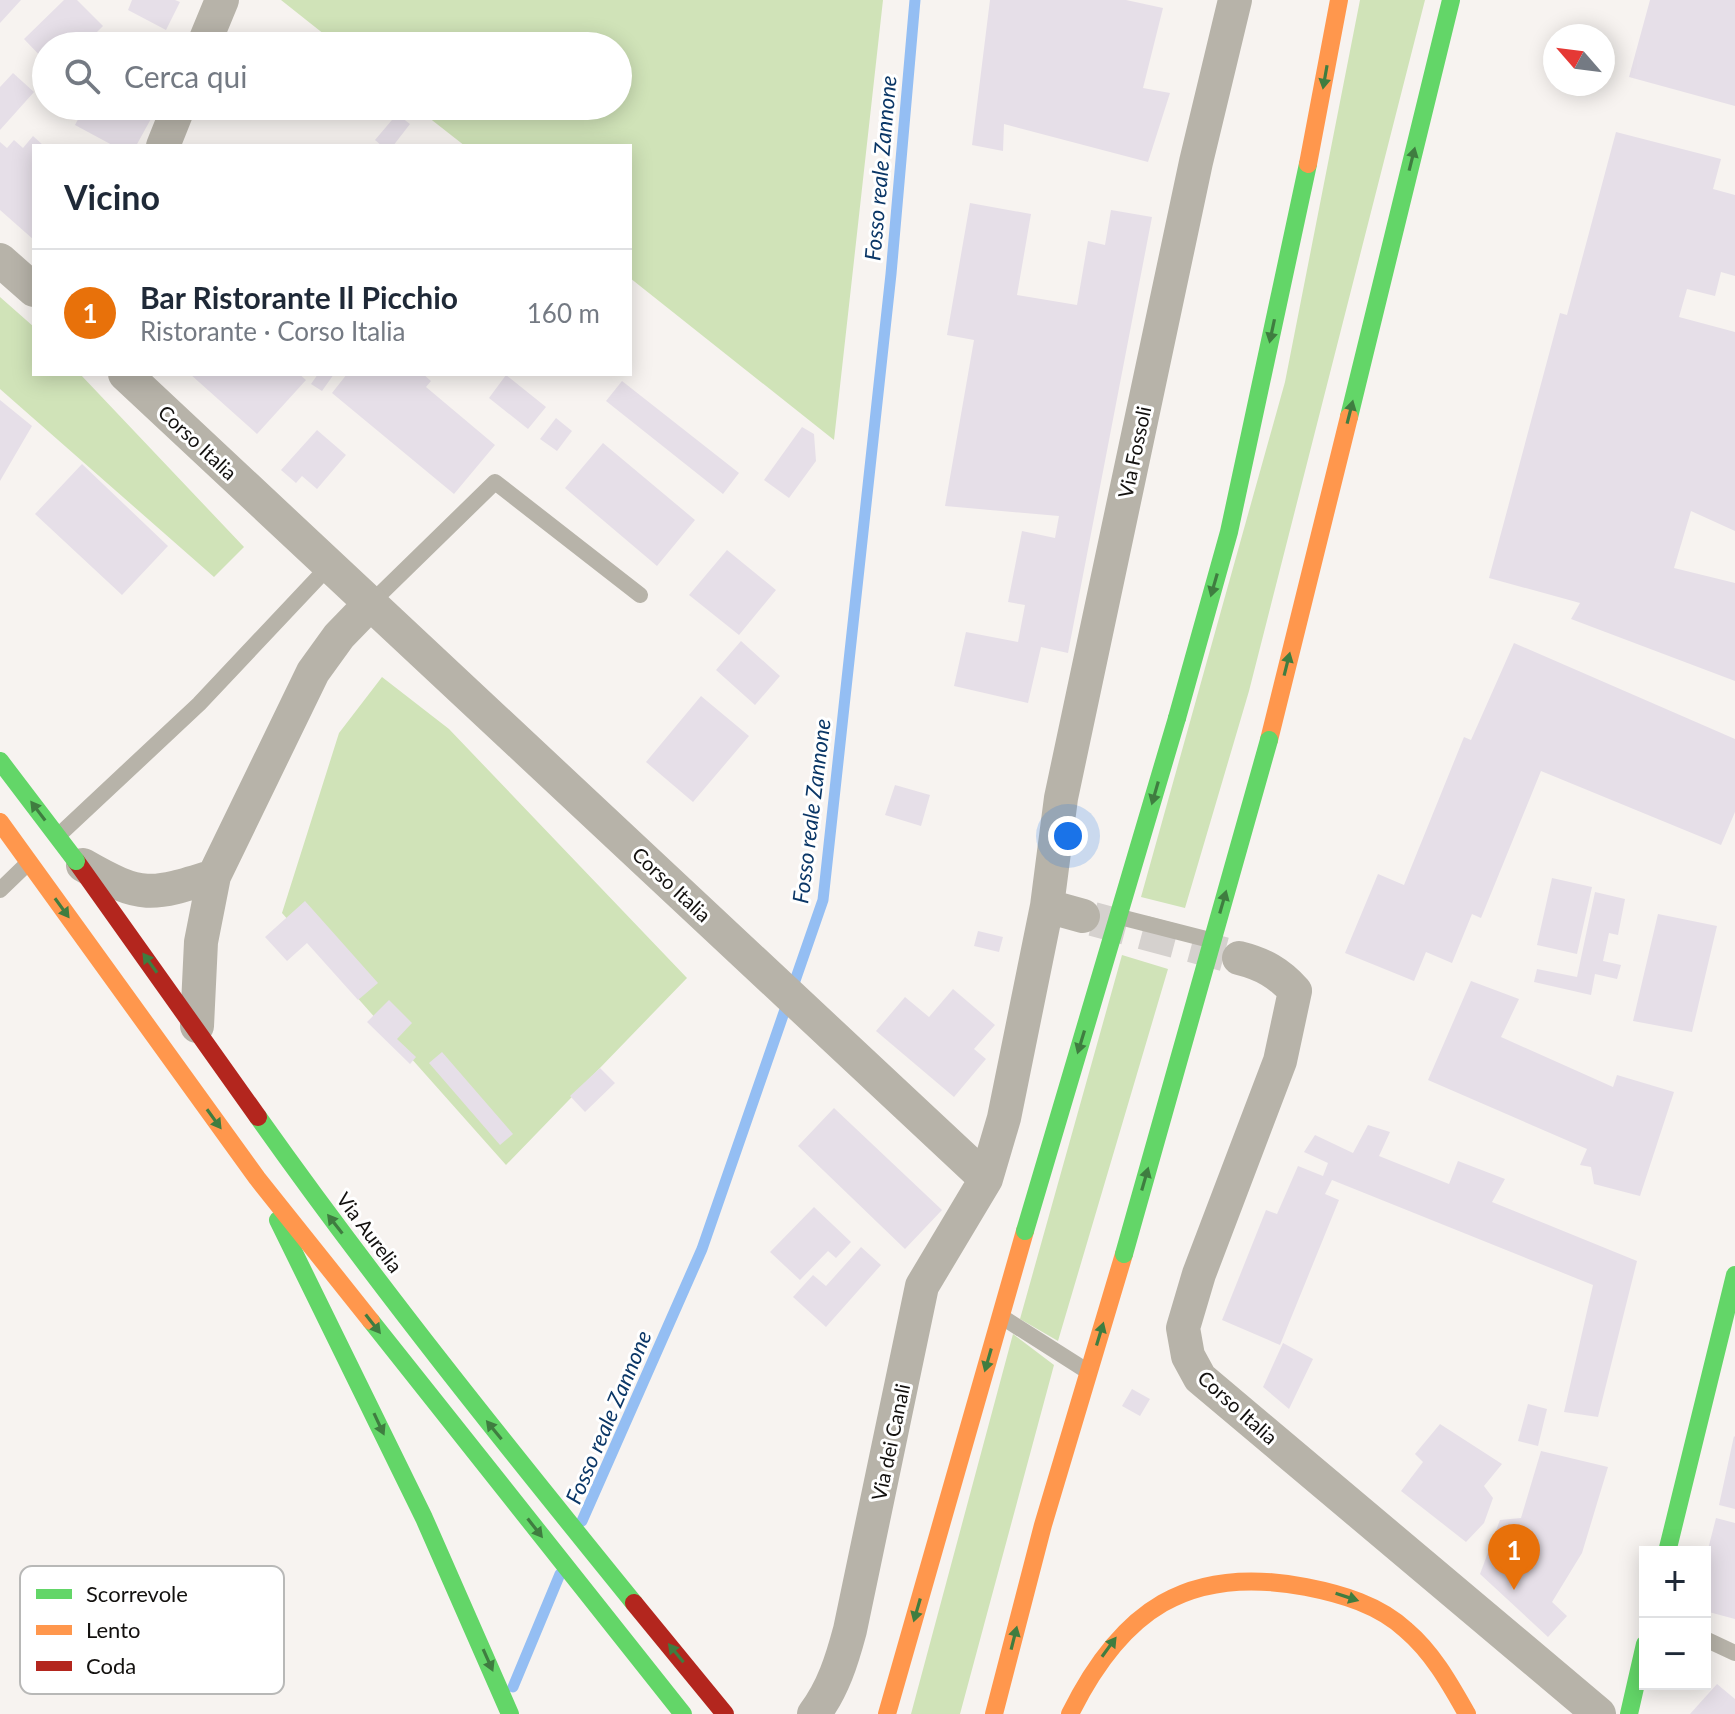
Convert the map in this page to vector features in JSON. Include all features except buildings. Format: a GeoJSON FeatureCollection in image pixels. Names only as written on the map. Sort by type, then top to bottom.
{"type":"FeatureCollection","features":[{"type":"Feature","properties":{"kind":"main road"},"geometry":{"type":"LineString","coordinates":[[887,1714],[1229,532],[1303,193],[1339,0]]}},
{"type":"Feature","properties":{"kind":"main road"},"geometry":{"type":"LineString","coordinates":[[994,1714],[1043,1525],[1088,1372],[1226,949],[1269,740],[1451,0]]}},
{"type":"Feature","properties":{"kind":"main road","name":"Via Aurelia"},"geometry":{"type":"LineString","coordinates":[[0,761],[197,1026],[363,1261],[483,1417],[725,1714]]}},
{"type":"Feature","properties":{"kind":"main road"},"geometry":{"type":"LineString","coordinates":[[0,822],[257,1178],[683,1714]]}},
{"type":"Feature","properties":{"kind":"main road"},"geometry":{"type":"LineString","coordinates":[[257,1178],[417,1505],[510,1714]]}},
{"type":"Feature","properties":{"kind":"main road"},"geometry":{"type":"LineString","coordinates":[[1668,1546],[1735,1275]]}},
{"type":"Feature","properties":{"kind":"main road"},"geometry":{"type":"LineString","coordinates":[[1070,1714],[1082,1687],[1112,1639],[1136,1619],[1168,1599],[1208,1585],[1241,1580],[1328,1591],[1362,1601],[1395,1620],[1427,1651],[1467,1714]]}},
{"type":"Feature","properties":{"kind":"main road"},"geometry":{"type":"LineString","coordinates":[[1629,1714],[1639,1670]]}},
{"type":"Feature","properties":{"kind":"street"},"geometry":{"type":"LineString","coordinates":[[209,32],[222,0]]}},
{"type":"Feature","properties":{"kind":"street","name":"Via Fossoli"},"geometry":{"type":"LineString","coordinates":[[1047,906],[1064,782],[1196,162],[1235,0]]}},
{"type":"Feature","properties":{"kind":"street"},"geometry":{"type":"LineString","coordinates":[[164,144],[173,120]]}},
{"type":"Feature","properties":{"kind":"street"},"geometry":{"type":"LineString","coordinates":[[0,260],[32,288]]}},
{"type":"Feature","properties":{"kind":"street","name":"Corso Italia"},"geometry":{"type":"LineString","coordinates":[[127,376],[986,1179]]}},
{"type":"Feature","properties":{"kind":"street"},"geometry":{"type":"LineString","coordinates":[[197,1026],[201,942],[214,876],[313,672],[371,603]]}},
{"type":"Feature","properties":{"kind":"street"},"geometry":{"type":"LineString","coordinates":[[76,861],[124,889],[151,893],[214,876]]}},
{"type":"Feature","properties":{"kind":"street"},"geometry":{"type":"LineString","coordinates":[[986,1179],[1004,1118],[1047,906],[1083,916]]}},
{"type":"Feature","properties":{"kind":"street","name":"Corso Italia"},"geometry":{"type":"LineString","coordinates":[[1226,949],[1281,975],[1295,991],[1280,1061],[1195,1287],[1183,1328],[1188,1356],[1200,1378],[1599,1714]]}},
{"type":"Feature","properties":{"kind":"street","name":"Via dei Canali"},"geometry":{"type":"LineString","coordinates":[[814,1714],[825,1699],[841,1663],[850,1630],[922,1286],[986,1179]]}},
{"type":"Feature","properties":{"kind":"lane"},"geometry":{"type":"LineString","coordinates":[[371,603],[495,482],[640,595]]}},
{"type":"Feature","properties":{"kind":"lane"},"geometry":{"type":"LineString","coordinates":[[0,890],[199,704],[330,565]]}},
{"type":"Feature","properties":{"kind":"lane"},"geometry":{"type":"LineString","coordinates":[[1118,917],[1226,949]]}},
{"type":"Feature","properties":{"kind":"lane"},"geometry":{"type":"LineString","coordinates":[[1000,1317],[1088,1372]]}},
{"type":"Feature","properties":{"kind":"lane"},"geometry":{"type":"LineString","coordinates":[[1711,1642],[1735,1653]]}},
{"type":"Feature","properties":{"kind":"green space"},"geometry":{"type":"Polygon","coordinates":[[[281,0],[883,0],[834,440],[632,280],[632,144],[462,144],[432,120],[632,120],[632,32],[321,32],[281,0]]]}},
{"type":"Feature","properties":{"kind":"green space"},"geometry":{"type":"Polygon","coordinates":[[[1360,0],[1425,0],[1249,691],[1185,908],[1141,897],[1285,382],[1360,0]]]}},
{"type":"Feature","properties":{"kind":"green space"},"geometry":{"type":"Polygon","coordinates":[[[0,297],[32,325],[32,376],[82,376],[244,547],[214,577],[0,389],[0,297]]]}},
{"type":"Feature","properties":{"kind":"green space"},"geometry":{"type":"Polygon","coordinates":[[[382,677],[449,729],[687,978],[506,1165],[282,913],[339,733],[382,677]]]}},
{"type":"Feature","properties":{"kind":"green space"},"geometry":{"type":"Polygon","coordinates":[[[1122,955],[1168,969],[1058,1341],[1020,1319],[1122,955]]]}},
{"type":"Feature","properties":{"kind":"green space"},"geometry":{"type":"Polygon","coordinates":[[[1013,1334],[1054,1365],[960,1714],[911,1714],[1013,1334]]]}},
{"type":"Feature","properties":{"kind":"waterway","name":"Fosso reale Zannone"},"geometry":{"type":"LineString","coordinates":[[582,1521],[702,1249],[823,900],[891,274],[915,0]]}},
{"type":"Feature","properties":{"kind":"waterway","name":"Fosso reale Zannone"},"geometry":{"type":"LineString","coordinates":[[513,1687],[560,1574]]}},
{"type":"Feature","properties":{"kind":"tunnel"},"geometry":{"type":"LineString","coordinates":[[1093,919],[1231,956]]}},
{"type":"Feature","properties":{"kind":"traffic: fast"},"geometry":{"type":"LineString","coordinates":[[1349,417],[1451,0]]}},
{"type":"Feature","properties":{"kind":"traffic: fast"},"geometry":{"type":"LineString","coordinates":[[1177,718],[1229,532],[1308,164]]}},
{"type":"Feature","properties":{"kind":"traffic: fast"},"geometry":{"type":"LineString","coordinates":[[1025,1231],[1177,718]]}},
{"type":"Feature","properties":{"kind":"traffic: fast"},"geometry":{"type":"LineString","coordinates":[[1124,1254],[1269,740]]}},
{"type":"Feature","properties":{"kind":"traffic: fast"},"geometry":{"type":"LineString","coordinates":[[0,761],[76,861]]}},
{"type":"Feature","properties":{"kind":"traffic: fast"},"geometry":{"type":"LineString","coordinates":[[258,1117],[395,1303],[634,1603]]}},
{"type":"Feature","properties":{"kind":"traffic: fast"},"geometry":{"type":"LineString","coordinates":[[278,1220],[424,1518],[510,1714]]}},
{"type":"Feature","properties":{"kind":"traffic: fast"},"geometry":{"type":"LineString","coordinates":[[1668,1546],[1735,1275]]}},
{"type":"Feature","properties":{"kind":"traffic: fast"},"geometry":{"type":"LineString","coordinates":[[371,1321],[683,1714]]}},
{"type":"Feature","properties":{"kind":"traffic: fast"},"geometry":{"type":"LineString","coordinates":[[1629,1714],[1639,1670]]}},
{"type":"Feature","properties":{"kind":"traffic: slow"},"geometry":{"type":"LineString","coordinates":[[1308,164],[1339,0]]}},
{"type":"Feature","properties":{"kind":"traffic: slow"},"geometry":{"type":"LineString","coordinates":[[1269,740],[1349,417]]}},
{"type":"Feature","properties":{"kind":"traffic: slow"},"geometry":{"type":"LineString","coordinates":[[0,822],[257,1178],[371,1321]]}},
{"type":"Feature","properties":{"kind":"traffic: slow"},"geometry":{"type":"LineString","coordinates":[[887,1714],[1025,1231]]}},
{"type":"Feature","properties":{"kind":"traffic: slow"},"geometry":{"type":"LineString","coordinates":[[994,1714],[1043,1525],[1124,1254]]}},
{"type":"Feature","properties":{"kind":"traffic: slow"},"geometry":{"type":"LineString","coordinates":[[1070,1714],[1112,1647],[1136,1622],[1162,1603],[1192,1590],[1226,1583],[1264,1582],[1333,1593],[1359,1602],[1395,1621],[1433,1659],[1467,1714]]}},
{"type":"Feature","properties":{"kind":"traffic: jam"},"geometry":{"type":"LineString","coordinates":[[76,861],[258,1117]]}},
{"type":"Feature","properties":{"kind":"traffic: jam"},"geometry":{"type":"LineString","coordinates":[[634,1603],[725,1714]]}},
{"type":"Feature","properties":{"kind":"place","name":"Bar Ristorante Il Picchio"},"geometry":{"type":"Point","coordinates":[1514,1590]}}]}
